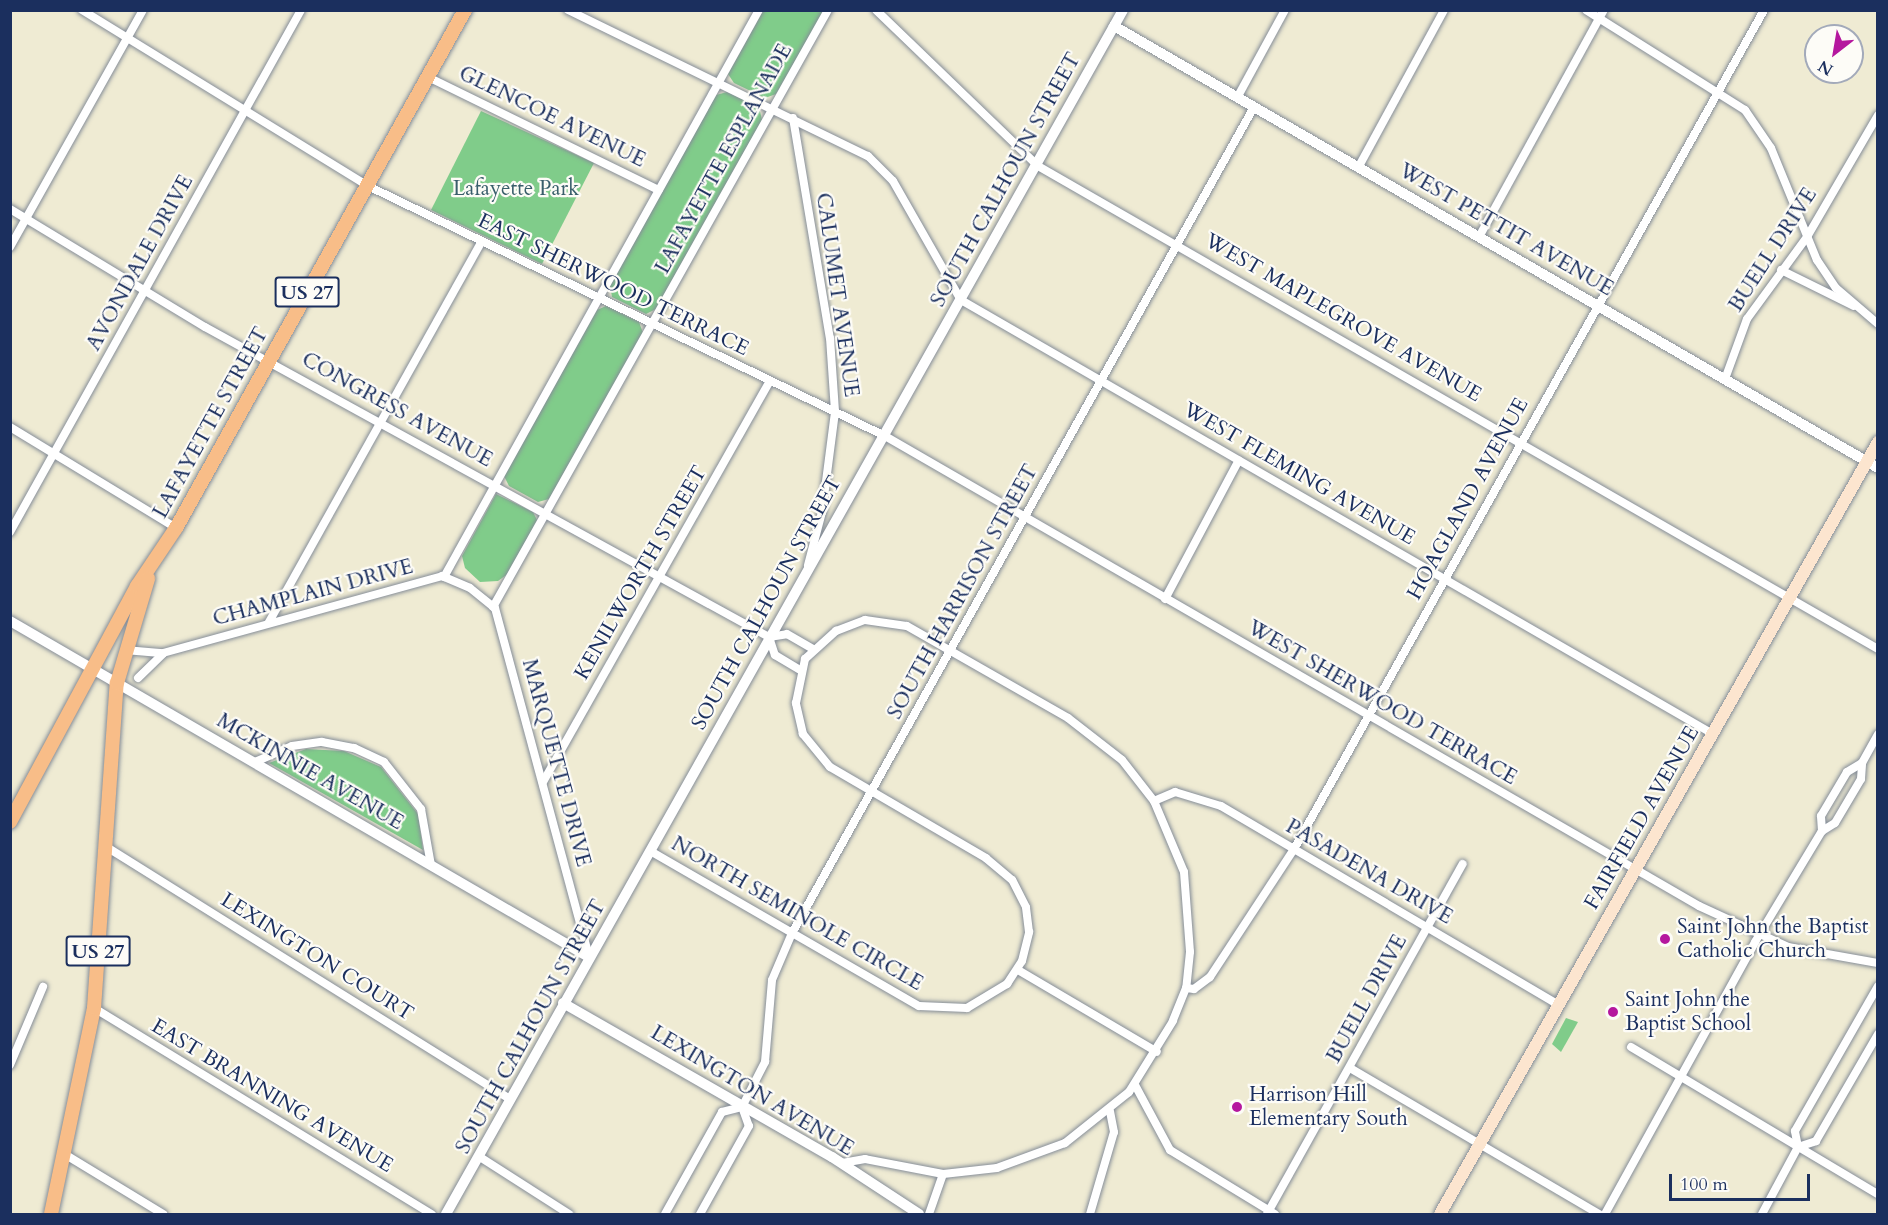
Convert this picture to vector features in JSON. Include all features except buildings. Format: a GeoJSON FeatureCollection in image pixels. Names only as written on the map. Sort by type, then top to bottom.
{"type":"FeatureCollection","features":[{"type":"Feature","properties":{"kind":"highway","name":"LAFAYETTE STREET"},"geometry":{"type":"LineString","coordinates":[[10,822],[94,670],[137,586],[150,574],[177,528],[465,10]]}},
{"type":"Feature","properties":{"kind":"highway","name":"US 27"},"geometry":{"type":"LineString","coordinates":[[51,1215],[66,1155],[94,1008],[117,683],[123,650],[150,574]]}},
{"type":"Feature","properties":{"kind":"main road","name":"FAIRFIELD AVENUE"},"geometry":{"type":"LineString","coordinates":[[1440,1215],[1878,442]]}},
{"type":"Feature","properties":{"kind":"street","name":"EAST SHERWOOD TERRACE"},"geometry":{"type":"LineString","coordinates":[[82,10],[126,40],[366,185],[885,436]]}},
{"type":"Feature","properties":{"kind":"street"},"geometry":{"type":"LineString","coordinates":[[10,247],[142,10]]}},
{"type":"Feature","properties":{"kind":"street","name":"AVONDALE DRIVE"},"geometry":{"type":"LineString","coordinates":[[10,532],[147,290],[301,10]]}},
{"type":"Feature","properties":{"kind":"street"},"geometry":{"type":"LineString","coordinates":[[568,10],[845,142],[882,167],[961,300]]}},
{"type":"Feature","properties":{"kind":"street","name":"LAFAYETTE ESPLANADE"},"geometry":{"type":"LineString","coordinates":[[444,577],[759,10]]}},
{"type":"Feature","properties":{"kind":"street","name":"LAFAYETTE ESPLANADE"},"geometry":{"type":"LineString","coordinates":[[493,607],[828,10]]}},
{"type":"Feature","properties":{"kind":"street","name":"WEST MAPLEGROVE AVENUE"},"geometry":{"type":"LineString","coordinates":[[876,10],[1038,166],[1878,649]]}},
{"type":"Feature","properties":{"kind":"street","name":"SOUTH CALHOUN STREET"},"geometry":{"type":"LineString","coordinates":[[446,1215],[480,1157],[509,1098],[652,852],[769,637],[1038,166],[1123,10]]}},
{"type":"Feature","properties":{"kind":"street"},"geometry":{"type":"LineString","coordinates":[[1237,98],[1285,10]]}},
{"type":"Feature","properties":{"kind":"street"},"geometry":{"type":"LineString","coordinates":[[1358,168],[1444,10]]}},
{"type":"Feature","properties":{"kind":"street"},"geometry":{"type":"LineString","coordinates":[[1586,10],[1602,15],[1719,89],[1744,110],[1771,148],[1807,237],[1836,288],[1854,306],[1878,324]]}},
{"type":"Feature","properties":{"kind":"street","name":"HOAGLAND AVENUE"},"geometry":{"type":"LineString","coordinates":[[1186,987],[1194,988],[1210,977],[1294,849],[1596,305],[1764,10]]}},
{"type":"Feature","properties":{"kind":"street"},"geometry":{"type":"LineString","coordinates":[[1479,237],[1602,15]]}},
{"type":"Feature","properties":{"kind":"street","name":"WEST PETTIT AVENUE"},"geometry":{"type":"LineString","coordinates":[[1114,26],[1878,468]]}},
{"type":"Feature","properties":{"kind":"street","name":"GLENCOE AVENUE"},"geometry":{"type":"LineString","coordinates":[[428,77],[659,190]]}},
{"type":"Feature","properties":{"kind":"street","name":"SOUTH HARRISON STREET"},"geometry":{"type":"LineString","coordinates":[[742,1107],[765,1062],[772,980],[792,933],[1179,245],[1254,107]]}},
{"type":"Feature","properties":{"kind":"street","name":"BUELL DRIVE"},"geometry":{"type":"LineString","coordinates":[[1725,379],[1747,319],[1807,237],[1878,114]]}},
{"type":"Feature","properties":{"kind":"street","name":"CALUMET AVENUE"},"geometry":{"type":"LineString","coordinates":[[793,118],[830,339],[835,412],[822,512],[806,571]]}},
{"type":"Feature","properties":{"kind":"street","name":"CONGRESS AVENUE"},"geometry":{"type":"LineString","coordinates":[[10,208],[269,362],[381,421],[769,637]]}},
{"type":"Feature","properties":{"kind":"street"},"geometry":{"type":"LineString","coordinates":[[269,622],[481,242]]}},
{"type":"Feature","properties":{"kind":"street"},"geometry":{"type":"LineString","coordinates":[[1781,270],[1854,306]]}},
{"type":"Feature","properties":{"kind":"street","name":"WEST FLEMING AVENUE"},"geometry":{"type":"LineString","coordinates":[[961,300],[1713,734]]}},
{"type":"Feature","properties":{"kind":"street","name":"KENILWORTH STREET"},"geometry":{"type":"LineString","coordinates":[[543,782],[771,381]]}},
{"type":"Feature","properties":{"kind":"street"},"geometry":{"type":"LineString","coordinates":[[10,427],[177,528]]}},
{"type":"Feature","properties":{"kind":"street","name":"WEST SHERWOOD TERRACE"},"geometry":{"type":"LineString","coordinates":[[885,436],[1636,870],[1762,936],[1828,957],[1878,963]]}},
{"type":"Feature","properties":{"kind":"street"},"geometry":{"type":"LineString","coordinates":[[1165,599],[1239,460]]}},
{"type":"Feature","properties":{"kind":"street"},"geometry":{"type":"LineString","coordinates":[[822,512],[837,518]]}},
{"type":"Feature","properties":{"kind":"street","name":"CHAMPLAIN DRIVE"},"geometry":{"type":"LineString","coordinates":[[123,650],[163,653],[269,622],[444,577],[471,588],[493,607]]}},
{"type":"Feature","properties":{"kind":"street","name":"MARQUETTE DRIVE"},"geometry":{"type":"LineString","coordinates":[[493,607],[543,782],[589,957]]}},
{"type":"Feature","properties":{"kind":"street"},"geometry":{"type":"LineString","coordinates":[[842,1163],[865,1159],[943,1174],[997,1168],[1042,1154],[1110,1111],[1135,1085],[1157,1052],[1186,987],[1188,895],[1178,852],[1154,801],[1122,760],[1088,732],[907,626],[876,620],[846,626],[813,649],[800,670],[796,703],[804,738],[823,761],[986,858],[1012,880],[1029,923],[1018,970],[1157,1052]]}},
{"type":"Feature","properties":{"kind":"street","name":"MCKINNIE AVENUE"},"geometry":{"type":"LineString","coordinates":[[10,621],[589,957]]}},
{"type":"Feature","properties":{"kind":"street"},"geometry":{"type":"LineString","coordinates":[[800,670],[775,655],[769,637],[787,634],[813,649]]}},
{"type":"Feature","properties":{"kind":"street","name":"CHAMPLAIN DRIVE"},"geometry":{"type":"LineString","coordinates":[[138,678],[163,653]]}},
{"type":"Feature","properties":{"kind":"street"},"geometry":{"type":"LineString","coordinates":[[1605,1215],[1822,831],[1835,823],[1856,788],[1862,763],[1878,734]]}},
{"type":"Feature","properties":{"kind":"street"},"geometry":{"type":"LineString","coordinates":[[255,762],[292,746],[322,742],[354,748],[384,762],[421,809],[431,865]]}},
{"type":"Feature","properties":{"kind":"street"},"geometry":{"type":"LineString","coordinates":[[1822,831],[1821,816],[1846,772],[1862,763]]}},
{"type":"Feature","properties":{"kind":"street","name":"PASADENA DRIVE"},"geometry":{"type":"LineString","coordinates":[[1154,801],[1175,792],[1196,796],[1294,849],[1558,1005]]}},
{"type":"Feature","properties":{"kind":"street","name":"LEXINGTON COURT"},"geometry":{"type":"LineString","coordinates":[[105,846],[509,1098]]}},
{"type":"Feature","properties":{"kind":"street","name":"NORTH SEMINOLE CIRCLE"},"geometry":{"type":"LineString","coordinates":[[652,852],[928,1008],[980,1003],[1018,970]]}},
{"type":"Feature","properties":{"kind":"street","name":"BUELL DRIVE"},"geometry":{"type":"LineString","coordinates":[[1270,1213],[1463,864]]}},
{"type":"Feature","properties":{"kind":"street"},"geometry":{"type":"LineString","coordinates":[[1762,1215],[1798,1147],[1795,1131],[1878,986]]}},
{"type":"Feature","properties":{"kind":"street"},"geometry":{"type":"LineString","coordinates":[[10,1065],[43,987]]}},
{"type":"Feature","properties":{"kind":"street","name":"LEXINGTON AVENUE"},"geometry":{"type":"LineString","coordinates":[[563,1003],[842,1163],[919,1215]]}},
{"type":"Feature","properties":{"kind":"street","name":"EAST BRANNING AVENUE"},"geometry":{"type":"LineString","coordinates":[[94,1008],[432,1215]]}},
{"type":"Feature","properties":{"kind":"street"},"geometry":{"type":"LineString","coordinates":[[1798,1147],[1816,1141],[1878,1034]]}},
{"type":"Feature","properties":{"kind":"street"},"geometry":{"type":"LineString","coordinates":[[1631,1047],[1878,1194]]}},
{"type":"Feature","properties":{"kind":"street"},"geometry":{"type":"LineString","coordinates":[[1350,1068],[1599,1215]]}},
{"type":"Feature","properties":{"kind":"street"},"geometry":{"type":"LineString","coordinates":[[1135,1085],[1170,1150],[1270,1213]]}},
{"type":"Feature","properties":{"kind":"street"},"geometry":{"type":"LineString","coordinates":[[665,1215],[722,1112],[742,1107],[749,1126],[700,1215]]}},
{"type":"Feature","properties":{"kind":"street"},"geometry":{"type":"LineString","coordinates":[[1090,1215],[1114,1132],[1110,1111]]}},
{"type":"Feature","properties":{"kind":"street"},"geometry":{"type":"LineString","coordinates":[[66,1155],[163,1215]]}},
{"type":"Feature","properties":{"kind":"street"},"geometry":{"type":"LineString","coordinates":[[480,1157],[568,1215]]}},
{"type":"Feature","properties":{"kind":"street"},"geometry":{"type":"LineString","coordinates":[[929,1215],[943,1174]]}},
{"type":"Feature","properties":{"kind":"green space"},"geometry":{"type":"Polygon","coordinates":[[[763,11],[824,11],[776,94],[765,98],[734,83],[728,74],[763,11]]]}},
{"type":"Feature","properties":{"kind":"green space"},"geometry":{"type":"Polygon","coordinates":[[[727,92],[759,107],[762,120],[656,309],[646,314],[612,297],[610,285],[716,95],[727,92]]]}},
{"type":"Feature","properties":{"kind":"green space","name":"Lafayette Park"},"geometry":{"type":"Polygon","coordinates":[[[481,111],[594,163],[542,264],[431,210],[481,111]]]}},
{"type":"Feature","properties":{"kind":"green space"},"geometry":{"type":"Polygon","coordinates":[[[606,306],[639,322],[643,333],[549,499],[538,502],[509,486],[504,476],[597,310],[606,306]]]}},
{"type":"Feature","properties":{"kind":"green space"},"geometry":{"type":"Polygon","coordinates":[[[496,494],[533,512],[537,520],[509,573],[498,581],[480,582],[465,568],[462,556],[496,494]]]}},
{"type":"Feature","properties":{"kind":"green space"},"geometry":{"type":"Polygon","coordinates":[[[306,749],[344,751],[381,767],[418,814],[423,850],[269,763],[306,749]]]}},
{"type":"Feature","properties":{"kind":"green space"},"geometry":{"type":"Polygon","coordinates":[[[1566,1018],[1578,1022],[1561,1052],[1552,1044],[1566,1018]]]}},
{"type":"Feature","properties":{"kind":"place","name":"Saint John the Baptist Catholic Church"},"geometry":{"type":"Point","coordinates":[1665,939]}},
{"type":"Feature","properties":{"kind":"place","name":"Saint John the Baptist School"},"geometry":{"type":"Point","coordinates":[1613,1012]}},
{"type":"Feature","properties":{"kind":"place","name":"Harrison Hill Elementary South"},"geometry":{"type":"Point","coordinates":[1237,1107]}}]}
